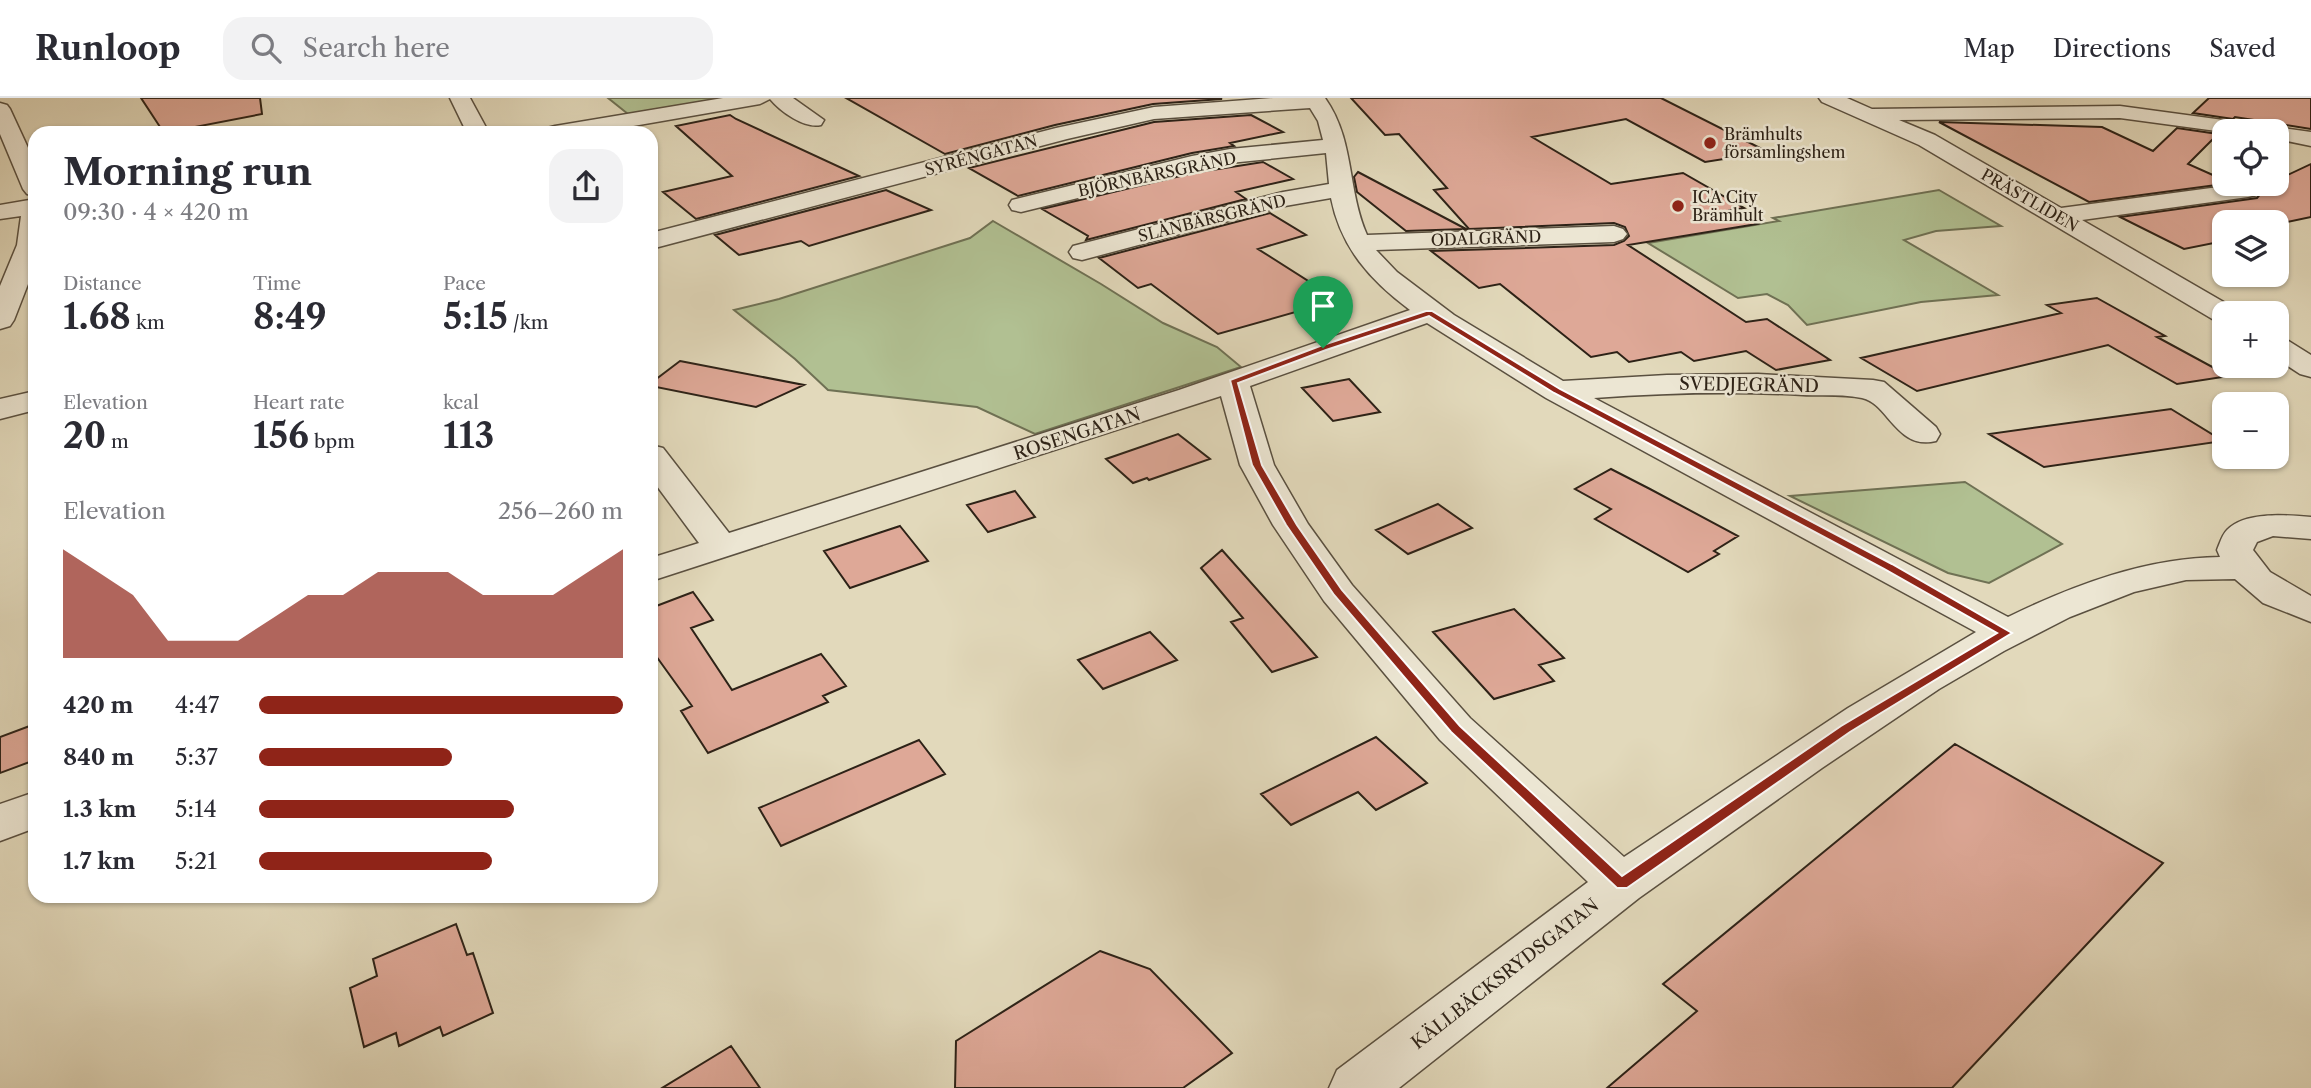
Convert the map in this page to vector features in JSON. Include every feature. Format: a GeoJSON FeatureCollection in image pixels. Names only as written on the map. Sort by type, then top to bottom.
{"type":"FeatureCollection","features":[{"type":"Feature","properties":{"kind":"street"},"geometry":{"type":"LineString","coordinates":[[460,98],[474,126]]}},
{"type":"Feature","properties":{"kind":"street"},"geometry":{"type":"LineString","coordinates":[[596,126],[760,98]]}},
{"type":"Feature","properties":{"kind":"street"},"geometry":{"type":"LineString","coordinates":[[779,98],[813,120]]}},
{"type":"Feature","properties":{"kind":"street","name":"PRÄSTLIDEN"},"geometry":{"type":"LineString","coordinates":[[1829,98],[1872,114],[1927,140],[2212,307]]}},
{"type":"Feature","properties":{"kind":"street"},"geometry":{"type":"LineString","coordinates":[[1315,99],[1326,117],[1336,145],[1344,204],[1357,243],[1365,256],[1385,276],[1429,313],[1557,391],[1888,567],[2006,633]]}},
{"type":"Feature","properties":{"kind":"street","name":"SYRÉNGATAN"},"geometry":{"type":"LineString","coordinates":[[658,239],[1064,133],[1154,113],[1315,99]]}},
{"type":"Feature","properties":{"kind":"street"},"geometry":{"type":"LineString","coordinates":[[0,109],[28,174]]}},
{"type":"Feature","properties":{"kind":"street"},"geometry":{"type":"LineString","coordinates":[[1872,114],[2120,112],[2212,124]]}},
{"type":"Feature","properties":{"kind":"street"},"geometry":{"type":"LineString","coordinates":[[2289,135],[2311,139]]}},
{"type":"Feature","properties":{"kind":"street","name":"BJÖRNBÄRSGRÄND"},"geometry":{"type":"LineString","coordinates":[[1021,205],[1205,161],[1336,145]]}},
{"type":"Feature","properties":{"kind":"street","name":"SLÅNBÄRSGRÄND"},"geometry":{"type":"LineString","coordinates":[[1082,252],[1283,199],[1343,189]]}},
{"type":"Feature","properties":{"kind":"street"},"geometry":{"type":"LineString","coordinates":[[2058,216],[2212,195]]}},
{"type":"Feature","properties":{"kind":"street"},"geometry":{"type":"LineString","coordinates":[[0,212],[28,208]]}},
{"type":"Feature","properties":{"kind":"street","name":"ODALGRÄND"},"geometry":{"type":"LineString","coordinates":[[1357,243],[1614,234]]}},
{"type":"Feature","properties":{"kind":"street"},"geometry":{"type":"LineString","coordinates":[[0,320],[28,250]]}},
{"type":"Feature","properties":{"kind":"street","name":"ROSENGATAN"},"geometry":{"type":"LineString","coordinates":[[658,568],[1233,382],[1323,348],[1429,313]]}},
{"type":"Feature","properties":{"kind":"street"},"geometry":{"type":"LineString","coordinates":[[2289,354],[2311,368]]}},
{"type":"Feature","properties":{"kind":"street"},"geometry":{"type":"LineString","coordinates":[[1233,382],[1257,465],[1291,525],[1338,593],[1455,729],[1622,884]]}},
{"type":"Feature","properties":{"kind":"street","name":"SVEDJEGRÄND"},"geometry":{"type":"LineString","coordinates":[[1557,391],[1732,383],[1873,389],[1924,435]]}},
{"type":"Feature","properties":{"kind":"street"},"geometry":{"type":"LineString","coordinates":[[0,409],[28,402]]}},
{"type":"Feature","properties":{"kind":"street"},"geometry":{"type":"LineString","coordinates":[[658,464],[722,547]]}},
{"type":"Feature","properties":{"kind":"street"},"geometry":{"type":"LineString","coordinates":[[2311,528],[2273,525],[2249,531],[2241,536],[2235,550],[2245,568],[2268,589],[2311,610]]}},
{"type":"Feature","properties":{"kind":"street","name":"KÄLLBÄCKSRYDSGATAN"},"geometry":{"type":"LineString","coordinates":[[1357,1088],[1622,884],[1846,729],[2006,633],[2066,604],[2144,578],[2207,566],[2245,568]]}},
{"type":"Feature","properties":{"kind":"street"},"geometry":{"type":"LineString","coordinates":[[0,823],[28,812]]}},
{"type":"Feature","properties":{"kind":"green space"},"geometry":{"type":"Polygon","coordinates":[[[608,98],[726,98],[628,114],[608,98]]]}},
{"type":"Feature","properties":{"kind":"green space"},"geometry":{"type":"Polygon","coordinates":[[[1939,190],[2001,226],[1936,231],[1904,240],[1998,295],[1921,302],[1807,325],[1788,305],[1767,294],[1738,298],[1648,243],[1779,221],[1773,218],[1939,190]]]}},
{"type":"Feature","properties":{"kind":"green space"},"geometry":{"type":"Polygon","coordinates":[[[993,221],[1163,323],[1217,347],[1241,367],[1035,434],[977,407],[828,390],[795,359],[734,310],[779,299],[970,238],[993,221]]]}},
{"type":"Feature","properties":{"kind":"green space"},"geometry":{"type":"Polygon","coordinates":[[[1965,482],[2062,544],[1989,583],[1948,573],[1790,496],[1965,482]]]}},
{"type":"Feature","properties":{"kind":"building"},"geometry":{"type":"Polygon","coordinates":[[[141,98],[260,98],[262,114],[200,126],[159,126],[141,98]]]}},
{"type":"Feature","properties":{"kind":"building"},"geometry":{"type":"Polygon","coordinates":[[[846,98],[1222,99],[1153,104],[1055,125],[945,154],[846,98]]]}},
{"type":"Feature","properties":{"kind":"building"},"geometry":{"type":"Polygon","coordinates":[[[1351,98],[1661,98],[1768,152],[1705,162],[1626,119],[1532,137],[1611,184],[1683,173],[1744,208],[1731,210],[1757,224],[1628,245],[1746,322],[1767,319],[1830,360],[1776,370],[1746,351],[1694,361],[1681,352],[1629,362],[1617,352],[1591,357],[1500,284],[1479,288],[1431,251],[1614,245],[1629,236],[1625,227],[1614,223],[1469,229],[1434,190],[1447,188],[1399,134],[1385,135],[1351,98]]]}},
{"type":"Feature","properties":{"kind":"building"},"geometry":{"type":"Polygon","coordinates":[[[2209,98],[2311,98],[2311,129],[2289,126],[2289,119],[2233,119],[2193,113],[2209,98]]]}},
{"type":"Feature","properties":{"kind":"building"},"geometry":{"type":"Polygon","coordinates":[[[730,115],[859,176],[696,219],[663,192],[732,176],[676,126],[730,115]]]}},
{"type":"Feature","properties":{"kind":"building"},"geometry":{"type":"Polygon","coordinates":[[[1251,115],[1283,132],[1230,143],[1234,146],[1192,153],[1018,196],[969,168],[1154,122],[1251,115]]]}},
{"type":"Feature","properties":{"kind":"building"},"geometry":{"type":"Polygon","coordinates":[[[1939,122],[2102,127],[2153,151],[2177,128],[2212,133],[2212,140],[2188,164],[2212,175],[2212,186],[2089,202],[1939,122]]]}},
{"type":"Feature","properties":{"kind":"building"},"geometry":{"type":"Polygon","coordinates":[[[1263,162],[1293,179],[1236,192],[1246,199],[1086,240],[1088,236],[1042,209],[1193,173],[1263,162]]]}},
{"type":"Feature","properties":{"kind":"building"},"geometry":{"type":"Polygon","coordinates":[[[2311,164],[2311,217],[2289,222],[2289,210],[2212,210],[2212,243],[2184,249],[2120,217],[2259,196],[2289,196],[2289,174],[2311,164]]]}},
{"type":"Feature","properties":{"kind":"building"},"geometry":{"type":"Polygon","coordinates":[[[1358,172],[1466,229],[1406,231],[1357,192],[1354,177],[1358,172]]]}},
{"type":"Feature","properties":{"kind":"building"},"geometry":{"type":"Polygon","coordinates":[[[886,190],[931,210],[809,246],[801,241],[739,255],[715,235],[886,190]]]}},
{"type":"Feature","properties":{"kind":"building"},"geometry":{"type":"Polygon","coordinates":[[[1270,213],[1306,235],[1258,249],[1338,300],[1218,334],[1151,284],[1138,288],[1099,258],[1270,213]]]}},
{"type":"Feature","properties":{"kind":"building"},"geometry":{"type":"Polygon","coordinates":[[[2097,298],[2165,336],[2157,337],[2212,367],[2212,378],[2216,378],[2177,384],[2108,345],[1917,391],[1861,358],[2061,313],[2047,305],[2097,298]]]}},
{"type":"Feature","properties":{"kind":"building"},"geometry":{"type":"Polygon","coordinates":[[[680,361],[804,385],[756,407],[658,387],[658,378],[680,361]]]}},
{"type":"Feature","properties":{"kind":"building"},"geometry":{"type":"Polygon","coordinates":[[[1349,379],[1380,412],[1333,421],[1302,388],[1349,379]]]}},
{"type":"Feature","properties":{"kind":"building"},"geometry":{"type":"Polygon","coordinates":[[[2171,409],[2212,434],[2212,443],[2044,467],[1989,434],[2171,409]]]}},
{"type":"Feature","properties":{"kind":"building"},"geometry":{"type":"Polygon","coordinates":[[[1178,434],[1210,459],[1133,483],[1106,459],[1178,434]]]}},
{"type":"Feature","properties":{"kind":"building"},"geometry":{"type":"Polygon","coordinates":[[[1611,469],[1738,536],[1714,551],[1719,554],[1688,572],[1595,519],[1611,509],[1575,489],[1611,469]]]}},
{"type":"Feature","properties":{"kind":"building"},"geometry":{"type":"Polygon","coordinates":[[[1015,491],[1035,517],[988,532],[967,505],[1015,491]]]}},
{"type":"Feature","properties":{"kind":"building"},"geometry":{"type":"Polygon","coordinates":[[[1438,504],[1472,528],[1408,554],[1376,530],[1438,504]]]}},
{"type":"Feature","properties":{"kind":"building"},"geometry":{"type":"Polygon","coordinates":[[[900,526],[928,561],[850,588],[824,551],[900,526]]]}},
{"type":"Feature","properties":{"kind":"building"},"geometry":{"type":"Polygon","coordinates":[[[1222,550],[1317,657],[1272,672],[1231,622],[1243,618],[1201,568],[1222,550]]]}},
{"type":"Feature","properties":{"kind":"building"},"geometry":{"type":"Polygon","coordinates":[[[693,592],[713,620],[691,628],[732,690],[821,654],[846,686],[823,696],[828,702],[708,753],[681,711],[692,706],[658,659],[658,605],[693,592]]]}},
{"type":"Feature","properties":{"kind":"building"},"geometry":{"type":"Polygon","coordinates":[[[1514,609],[1564,658],[1539,665],[1554,681],[1494,699],[1433,632],[1514,609]]]}},
{"type":"Feature","properties":{"kind":"building"},"geometry":{"type":"Polygon","coordinates":[[[1150,632],[1177,660],[1103,689],[1078,660],[1150,632]]]}},
{"type":"Feature","properties":{"kind":"building"},"geometry":{"type":"Polygon","coordinates":[[[28,727],[28,763],[0,773],[0,737],[28,727]]]}},
{"type":"Feature","properties":{"kind":"building"},"geometry":{"type":"Polygon","coordinates":[[[1376,737],[1427,783],[1376,810],[1358,792],[1291,825],[1261,794],[1376,737]]]}},
{"type":"Feature","properties":{"kind":"building"},"geometry":{"type":"Polygon","coordinates":[[[919,740],[945,774],[781,846],[759,808],[919,740]]]}},
{"type":"Feature","properties":{"kind":"building"},"geometry":{"type":"Polygon","coordinates":[[[1955,744],[2163,863],[1952,1088],[1607,1088],[1697,1011],[1663,984],[1955,744]]]}},
{"type":"Feature","properties":{"kind":"building"},"geometry":{"type":"Polygon","coordinates":[[[456,924],[467,955],[473,953],[493,1013],[443,1036],[440,1027],[399,1046],[396,1033],[364,1047],[350,988],[377,976],[373,959],[456,924]]]}},
{"type":"Feature","properties":{"kind":"building"},"geometry":{"type":"Polygon","coordinates":[[[1100,951],[1150,969],[1232,1053],[1183,1088],[955,1088],[956,1041],[1100,951]]]}},
{"type":"Feature","properties":{"kind":"building"},"geometry":{"type":"Polygon","coordinates":[[[731,1046],[760,1088],[662,1088],[731,1046]]]}},
{"type":"Feature","properties":{"kind":"place","name":"Brämhults församlingshem"},"geometry":{"type":"Point","coordinates":[1710,143]}},
{"type":"Feature","properties":{"kind":"place","name":"ICA City Brämhult"},"geometry":{"type":"Point","coordinates":[1678,206]}},
{"type":"Feature","properties":{"kind":"route"},"geometry":{"type":"LineString","coordinates":[[1429,313],[1557,391],[1888,567],[2006,633],[1846,729],[1622,884],[1455,729],[1415,684],[1338,593],[1291,525],[1257,465],[1247,422],[1233,382],[1323,348],[1429,313]]}}]}
